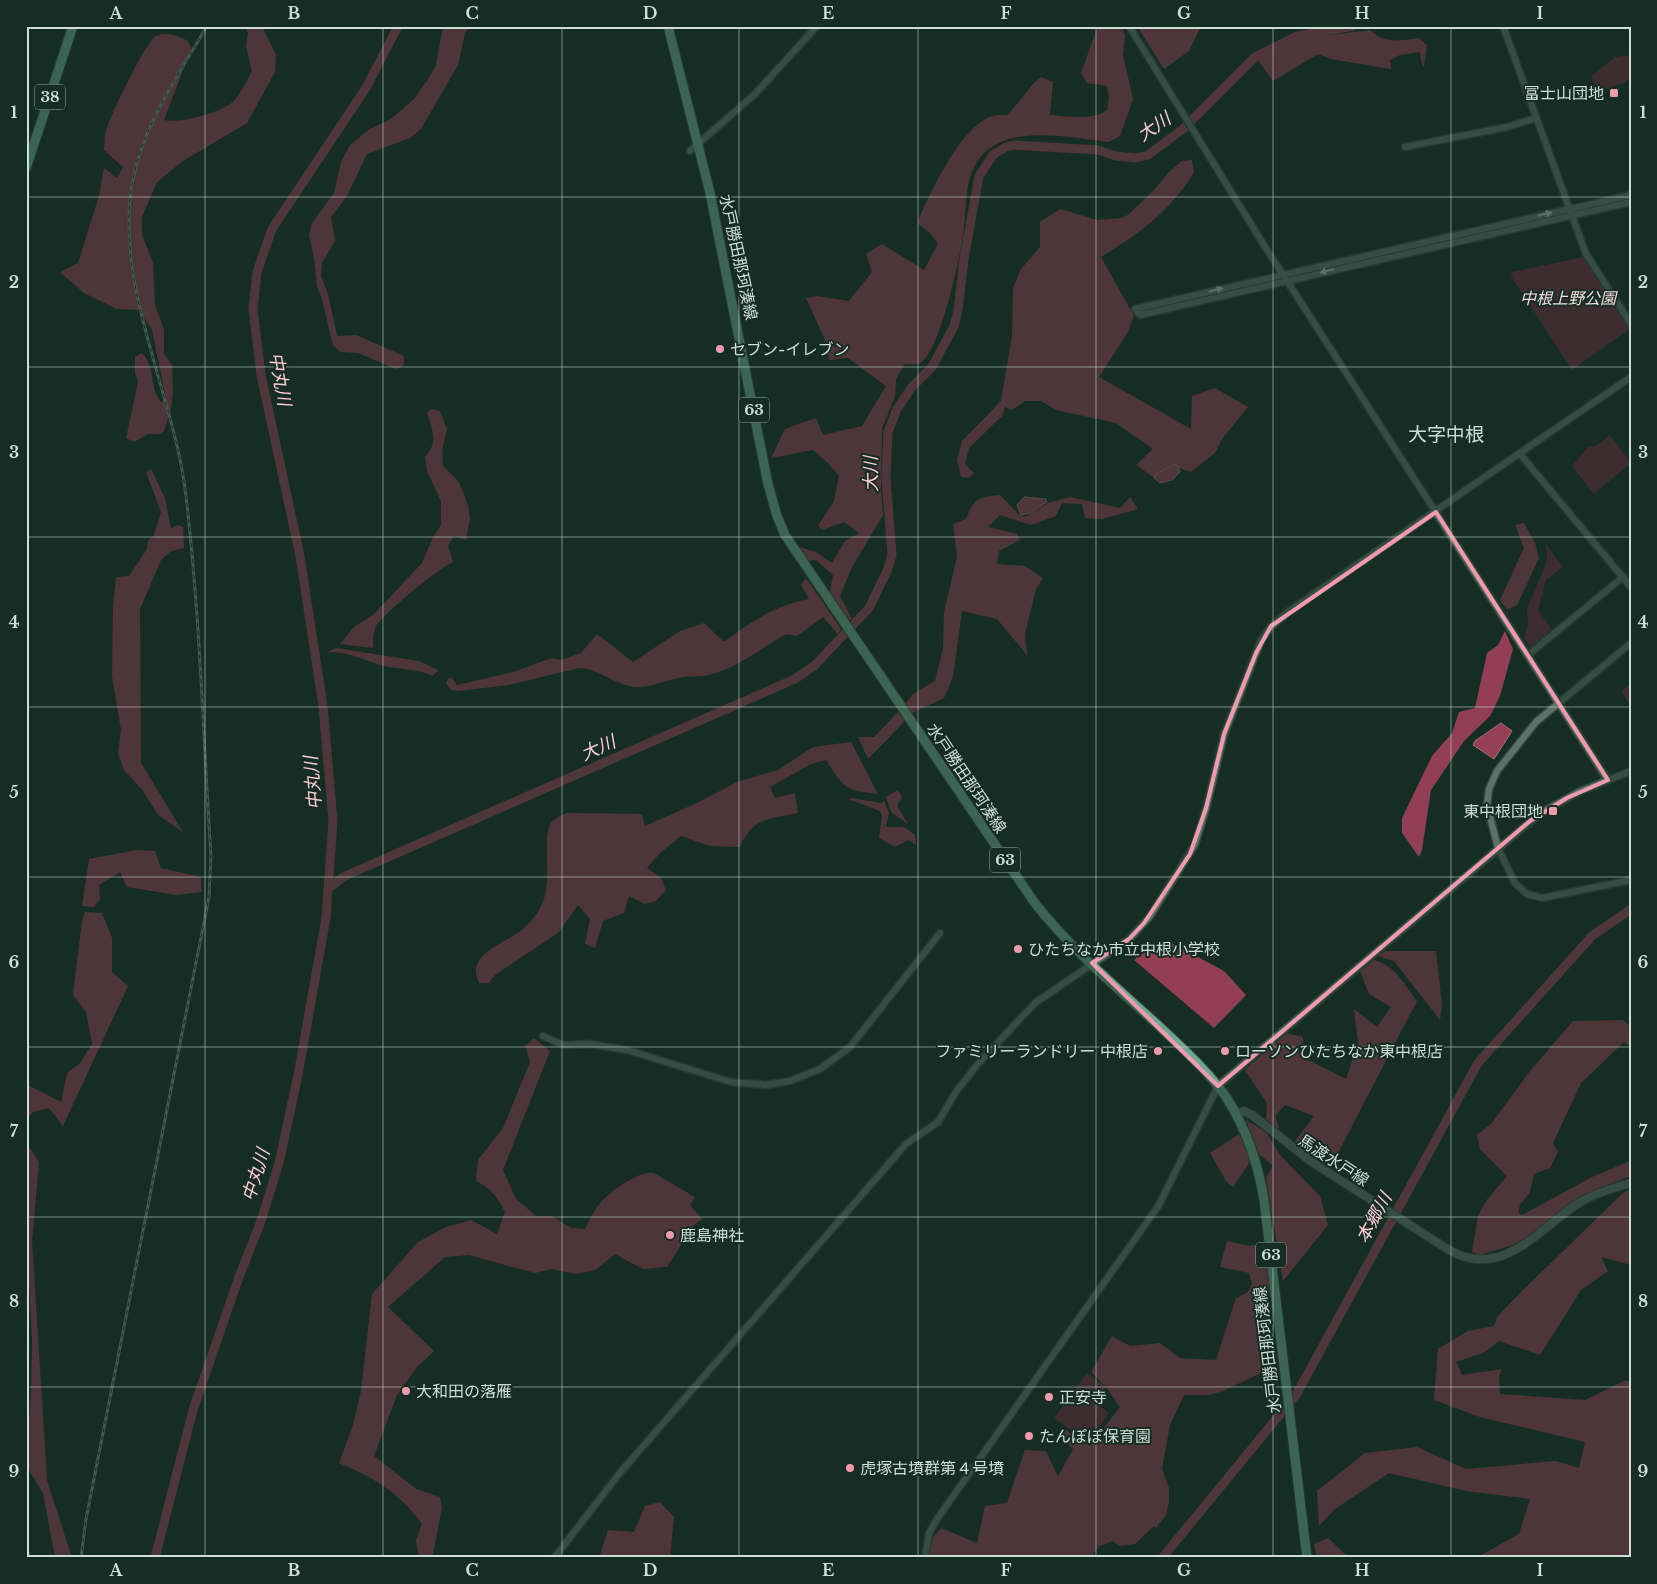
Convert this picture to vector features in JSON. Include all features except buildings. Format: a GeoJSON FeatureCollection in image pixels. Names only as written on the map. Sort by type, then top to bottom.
{"type":"FeatureCollection","features":[{"type":"Feature","properties":{"kind":"main road","name":"38"},"geometry":{"type":"LineString","coordinates":[[26,168],[73,26]]}},
{"type":"Feature","properties":{"kind":"main road","name":"水戸勝田那珂湊線"},"geometry":{"type":"LineString","coordinates":[[668,26],[698,144],[729,280],[774,507],[794,551],[1034,902],[1056,929],[1201,1067],[1218,1086],[1236,1114],[1250,1145],[1262,1186],[1307,1558]]}},
{"type":"Feature","properties":{"kind":"main road","name":"馬渡水戸線"},"geometry":{"type":"LineString","coordinates":[[1236,1114],[1244,1111],[1252,1115],[1293,1149],[1456,1254],[1472,1260],[1486,1260],[1512,1252],[1578,1204],[1602,1192],[1631,1183]]}},
{"type":"Feature","properties":{"kind":"street"},"geometry":{"type":"LineString","coordinates":[[690,151],[755,94],[816,26]]}},
{"type":"Feature","properties":{"kind":"street"},"geometry":{"type":"LineString","coordinates":[[1129,26],[1192,130],[1608,780]]}},
{"type":"Feature","properties":{"kind":"street"},"geometry":{"type":"LineString","coordinates":[[1503,26],[1586,254],[1631,324]]}},
{"type":"Feature","properties":{"kind":"street"},"geometry":{"type":"LineString","coordinates":[[1405,147],[1507,127],[1536,118]]}},
{"type":"Feature","properties":{"kind":"street"},"geometry":{"type":"LineString","coordinates":[[1631,195],[1283,273],[1135,309],[1140,315],[1631,202]]}},
{"type":"Feature","properties":{"kind":"street"},"geometry":{"type":"LineString","coordinates":[[554,1558],[618,1474],[906,1144],[938,1122],[956,1092],[977,1065],[1036,1003],[1129,939],[1144,923],[1192,849],[1206,808],[1224,734],[1258,646],[1271,626],[1280,617],[1631,377]]}},
{"type":"Feature","properties":{"kind":"street"},"geometry":{"type":"LineString","coordinates":[[1520,454],[1631,587]]}},
{"type":"Feature","properties":{"kind":"street"},"geometry":{"type":"LineString","coordinates":[[1528,655],[1623,577]]}},
{"type":"Feature","properties":{"kind":"street"},"geometry":{"type":"LineString","coordinates":[[1631,643],[1532,726],[1492,780],[1487,805],[1498,848],[1515,883],[1527,894],[1534,897],[1552,896],[1631,880]]}},
{"type":"Feature","properties":{"kind":"street"},"geometry":{"type":"LineString","coordinates":[[924,1558],[929,1533],[937,1519],[1159,1205],[1218,1086],[1498,848],[1551,807],[1608,780],[1631,772]]}},
{"type":"Feature","properties":{"kind":"street"},"geometry":{"type":"LineString","coordinates":[[543,1036],[563,1045],[590,1044],[627,1050],[731,1082],[766,1085],[790,1082],[827,1066],[850,1047],[940,933]]}},
{"type":"Feature","properties":{"kind":"street"},"geometry":{"type":"LineString","coordinates":[[26,1554],[28,1558]]}},
{"type":"Feature","properties":{"kind":"highlighted area"},"geometry":{"type":"Polygon","coordinates":[[[1436,512],[1608,780],[1567,798],[1530,821],[1218,1086],[1092,963],[1129,939],[1144,923],[1190,854],[1206,808],[1224,734],[1256,653],[1271,626],[1436,512]]]}},
{"type":"Feature","properties":{"kind":"green space"},"geometry":{"type":"Polygon","coordinates":[[[1631,55],[1631,78],[1623,83],[1597,92],[1591,76],[1615,57],[1631,55]]]}},
{"type":"Feature","properties":{"kind":"green space","name":"中根上野公園"},"geometry":{"type":"Polygon","coordinates":[[[1584,257],[1630,329],[1572,370],[1511,276],[1512,272],[1584,257]]]}},
{"type":"Feature","properties":{"kind":"green space"},"geometry":{"type":"Polygon","coordinates":[[[1610,435],[1631,463],[1594,494],[1572,466],[1587,448],[1597,445],[1610,435]]]}},
{"type":"Feature","properties":{"kind":"green space"},"geometry":{"type":"Polygon","coordinates":[[[1546,544],[1563,567],[1546,580],[1538,610],[1553,631],[1532,648],[1524,638],[1528,624],[1527,609],[1547,561],[1546,544]]]}},
{"type":"Feature","properties":{"kind":"green space"},"geometry":{"type":"Polygon","coordinates":[[[1631,683],[1631,706],[1621,691],[1631,683]]]}},
{"type":"Feature","properties":{"kind":"green space"},"geometry":{"type":"Polygon","coordinates":[[[1087,1373],[1106,1387],[1095,1402],[1109,1413],[1088,1443],[1054,1418],[1087,1373]]]}},
{"type":"Feature","properties":{"kind":"shaded area"},"geometry":{"type":"Polygon","coordinates":[[[246,26],[262,26],[276,55],[275,72],[247,123],[183,161],[157,182],[142,217],[142,235],[153,263],[155,305],[164,330],[164,354],[172,365],[173,392],[171,409],[164,431],[159,434],[148,434],[134,442],[126,438],[138,382],[135,373],[135,357],[142,353],[149,365],[157,396],[161,402],[166,398],[152,330],[139,310],[117,309],[84,293],[60,272],[78,263],[99,196],[104,168],[117,178],[123,167],[104,150],[105,133],[128,80],[151,41],[156,36],[168,34],[188,41],[191,49],[164,120],[190,119],[220,110],[234,101],[241,90],[252,71],[246,46],[248,33],[246,26]]]}},
{"type":"Feature","properties":{"kind":"shaded area"},"geometry":{"type":"Polygon","coordinates":[[[443,26],[471,26],[465,33],[458,65],[421,129],[410,138],[367,154],[347,196],[331,217],[335,241],[322,263],[321,276],[328,294],[337,336],[356,335],[404,356],[404,365],[396,369],[358,353],[341,352],[333,346],[322,299],[317,287],[314,257],[309,235],[312,223],[334,193],[341,162],[350,145],[370,129],[391,119],[414,99],[427,81],[436,65],[443,26]]]}},
{"type":"Feature","properties":{"kind":"shaded area"},"geometry":{"type":"Polygon","coordinates":[[[1098,26],[1121,26],[1125,35],[1123,55],[1133,99],[1120,136],[1109,142],[1048,135],[1017,137],[1003,141],[990,148],[974,167],[967,189],[963,236],[958,264],[943,321],[930,352],[923,361],[917,364],[905,364],[896,379],[895,396],[882,429],[881,487],[883,515],[852,567],[840,596],[852,619],[850,620],[829,596],[833,575],[816,560],[806,561],[798,547],[816,552],[832,563],[845,541],[859,533],[844,522],[822,530],[818,526],[834,501],[839,476],[813,450],[771,458],[785,429],[816,418],[823,435],[862,426],[886,386],[848,358],[829,360],[826,342],[806,298],[817,296],[849,301],[872,272],[866,254],[882,244],[924,270],[938,244],[930,233],[917,223],[954,152],[974,128],[984,120],[998,115],[1007,115],[1041,77],[1053,82],[1050,115],[1087,117],[1107,110],[1109,98],[1107,86],[1087,83],[1081,73],[1098,26]]]}},
{"type":"Feature","properties":{"kind":"shaded area"},"geometry":{"type":"Polygon","coordinates":[[[1137,26],[1201,26],[1189,51],[1164,69],[1137,26]]]}},
{"type":"Feature","properties":{"kind":"shaded area"},"geometry":{"type":"Polygon","coordinates":[[[1370,30],[1381,38],[1392,40],[1418,38],[1427,45],[1424,67],[1420,52],[1400,55],[1390,60],[1391,69],[1331,59],[1318,54],[1273,81],[1258,60],[1297,39],[1370,30]]]}},
{"type":"Feature","properties":{"kind":"shaded area"},"geometry":{"type":"Polygon","coordinates":[[[1192,160],[1194,173],[1174,200],[1141,230],[1101,257],[1134,316],[1128,332],[1099,377],[1191,429],[1192,396],[1215,388],[1248,407],[1222,439],[1215,453],[1191,472],[1180,468],[1153,477],[1136,465],[1153,449],[1116,423],[1056,410],[1041,401],[1025,401],[1012,410],[1005,407],[1002,416],[969,448],[965,464],[974,473],[969,478],[961,477],[957,459],[962,441],[1001,401],[1012,336],[1013,288],[1021,269],[1040,247],[1040,222],[1060,209],[1097,220],[1121,218],[1128,215],[1182,161],[1192,160]]]}},
{"type":"Feature","properties":{"kind":"shaded area"},"geometry":{"type":"Polygon","coordinates":[[[432,409],[440,411],[447,429],[442,451],[443,466],[459,482],[468,505],[470,518],[466,540],[454,536],[448,546],[453,562],[411,593],[379,622],[374,630],[373,648],[340,644],[354,627],[374,614],[422,563],[433,537],[441,525],[441,501],[427,471],[425,457],[433,441],[427,412],[432,409]]]}},
{"type":"Feature","properties":{"kind":"shaded area"},"geometry":{"type":"Polygon","coordinates":[[[1175,464],[1180,472],[1172,480],[1160,483],[1154,478],[1156,474],[1175,464]]]}},
{"type":"Feature","properties":{"kind":"shaded area"},"geometry":{"type":"Polygon","coordinates":[[[151,469],[165,498],[171,529],[177,525],[183,527],[184,548],[171,551],[161,560],[140,609],[141,763],[183,832],[158,815],[143,791],[124,770],[118,754],[121,730],[112,676],[113,605],[116,577],[129,576],[147,549],[148,540],[153,537],[161,512],[146,472],[151,469]]]}},
{"type":"Feature","properties":{"kind":"shaded area"},"geometry":{"type":"Polygon","coordinates":[[[1000,495],[1018,514],[1025,517],[1048,503],[1070,497],[1120,508],[1130,497],[1138,509],[1102,519],[1085,518],[1082,504],[1062,503],[1056,516],[1031,525],[1000,515],[988,527],[1017,534],[1020,540],[999,551],[997,564],[1025,566],[1043,578],[1036,589],[1025,634],[1027,655],[997,619],[962,611],[953,677],[944,698],[912,713],[906,703],[913,694],[935,681],[943,649],[944,612],[957,557],[953,524],[966,519],[978,500],[1000,495]]]}},
{"type":"Feature","properties":{"kind":"shaded area"},"geometry":{"type":"Polygon","coordinates":[[[1024,497],[1046,499],[1047,502],[1030,513],[1021,515],[1017,505],[1024,497]]]}},
{"type":"Feature","properties":{"kind":"shaded area"},"geometry":{"type":"Polygon","coordinates":[[[1524,523],[1535,543],[1539,558],[1517,605],[1507,610],[1500,600],[1524,548],[1515,525],[1524,523]]]}},
{"type":"Feature","properties":{"kind":"shaded area"},"geometry":{"type":"Polygon","coordinates":[[[806,578],[841,629],[838,634],[823,617],[797,636],[786,634],[741,662],[712,674],[682,677],[642,687],[622,684],[594,671],[579,668],[509,685],[458,691],[451,690],[446,683],[448,678],[452,678],[457,685],[513,672],[552,658],[561,660],[581,653],[597,634],[633,662],[680,631],[704,623],[724,642],[764,615],[785,605],[809,599],[801,585],[806,578]]]}},
{"type":"Feature","properties":{"kind":"shaded area"},"geometry":{"type":"Polygon","coordinates":[[[1505,631],[1513,649],[1500,696],[1490,716],[1464,741],[1431,790],[1422,850],[1419,857],[1402,833],[1402,818],[1432,756],[1452,733],[1459,712],[1475,708],[1487,653],[1498,645],[1505,631]]]}},
{"type":"Feature","properties":{"kind":"shaded area"},"geometry":{"type":"Polygon","coordinates":[[[336,648],[419,661],[438,670],[433,676],[427,673],[380,665],[349,655],[328,652],[336,648]]]}},
{"type":"Feature","properties":{"kind":"shaded area"},"geometry":{"type":"Polygon","coordinates":[[[898,712],[905,721],[868,759],[858,737],[874,737],[898,712]]]}},
{"type":"Feature","properties":{"kind":"shaded area"},"geometry":{"type":"Polygon","coordinates":[[[1501,723],[1512,731],[1494,759],[1473,745],[1475,741],[1501,723]]]}},
{"type":"Feature","properties":{"kind":"shaded area"},"geometry":{"type":"Polygon","coordinates":[[[851,742],[878,794],[858,791],[846,786],[837,777],[826,760],[811,764],[770,787],[775,798],[795,793],[798,813],[770,818],[756,825],[750,830],[740,847],[710,846],[681,836],[661,852],[647,868],[661,878],[666,890],[656,901],[645,904],[629,896],[624,913],[603,921],[595,948],[585,944],[590,919],[578,905],[558,933],[495,975],[489,983],[479,983],[476,969],[484,954],[526,927],[541,906],[547,885],[548,830],[556,818],[567,813],[642,814],[645,826],[697,803],[737,782],[778,770],[813,747],[851,742]]]}},
{"type":"Feature","properties":{"kind":"shaded area"},"geometry":{"type":"Polygon","coordinates":[[[898,790],[902,797],[897,806],[908,824],[891,812],[886,797],[898,790]]]}},
{"type":"Feature","properties":{"kind":"shaded area"},"geometry":{"type":"Polygon","coordinates":[[[848,799],[881,803],[884,801],[889,813],[886,827],[904,827],[915,835],[916,845],[908,840],[895,847],[879,838],[882,816],[880,811],[848,799]]]}},
{"type":"Feature","properties":{"kind":"shaded area"},"geometry":{"type":"Polygon","coordinates":[[[136,850],[155,851],[161,868],[201,877],[202,892],[176,895],[127,887],[120,872],[99,885],[100,899],[94,907],[82,906],[89,859],[136,850]]]}},
{"type":"Feature","properties":{"kind":"shaded area"},"geometry":{"type":"Polygon","coordinates":[[[85,912],[102,913],[112,938],[112,972],[128,986],[63,1126],[49,1108],[33,1112],[26,1119],[26,1084],[61,1102],[67,1073],[80,1063],[92,1044],[86,1012],[73,995],[82,921],[85,912]]]}},
{"type":"Feature","properties":{"kind":"shaded area"},"geometry":{"type":"Polygon","coordinates":[[[1166,940],[1224,971],[1246,995],[1214,1028],[1134,960],[1146,949],[1157,949],[1166,940]]]}},
{"type":"Feature","properties":{"kind":"shaded area"},"geometry":{"type":"Polygon","coordinates":[[[1385,951],[1436,951],[1442,1005],[1440,1020],[1394,961],[1378,956],[1385,951]]]}},
{"type":"Feature","properties":{"kind":"shaded area"},"geometry":{"type":"Polygon","coordinates":[[[1374,960],[1394,971],[1417,1001],[1338,1153],[1318,1157],[1295,1141],[1314,1116],[1285,1105],[1275,1116],[1279,1127],[1277,1129],[1266,1119],[1267,1103],[1245,1070],[1286,1033],[1303,1037],[1303,1057],[1346,1079],[1358,1043],[1354,1009],[1377,1027],[1391,1007],[1369,994],[1360,971],[1374,960]]]}},
{"type":"Feature","properties":{"kind":"shaded area"},"geometry":{"type":"Polygon","coordinates":[[[1623,1020],[1631,1027],[1631,1047],[1624,1042],[1581,1083],[1553,1143],[1558,1152],[1550,1168],[1534,1174],[1530,1192],[1520,1205],[1518,1212],[1522,1215],[1592,1177],[1630,1161],[1631,1176],[1599,1188],[1569,1204],[1536,1231],[1513,1245],[1480,1255],[1472,1252],[1478,1216],[1486,1201],[1507,1176],[1480,1149],[1477,1135],[1491,1124],[1530,1071],[1573,1021],[1623,1020]]]}},
{"type":"Feature","properties":{"kind":"shaded area"},"geometry":{"type":"Polygon","coordinates":[[[534,1038],[550,1051],[503,1170],[516,1199],[536,1216],[552,1216],[571,1228],[585,1229],[599,1204],[613,1192],[633,1178],[654,1173],[695,1197],[690,1205],[702,1219],[693,1226],[667,1267],[643,1269],[615,1254],[595,1270],[576,1274],[551,1269],[535,1273],[469,1255],[445,1257],[388,1307],[434,1351],[417,1367],[397,1395],[374,1456],[416,1489],[440,1497],[442,1507],[433,1555],[430,1558],[419,1558],[416,1540],[422,1524],[414,1513],[385,1487],[339,1463],[353,1425],[361,1391],[372,1294],[418,1242],[446,1227],[471,1220],[497,1234],[505,1212],[493,1194],[476,1181],[478,1160],[503,1128],[530,1062],[525,1046],[534,1038]]]}},
{"type":"Feature","properties":{"kind":"shaded area"},"geometry":{"type":"Polygon","coordinates":[[[1246,1120],[1266,1132],[1281,1156],[1320,1196],[1328,1225],[1283,1281],[1266,1178],[1273,1166],[1259,1154],[1246,1120]]]}},
{"type":"Feature","properties":{"kind":"shaded area"},"geometry":{"type":"Polygon","coordinates":[[[1239,1134],[1252,1159],[1233,1187],[1226,1181],[1210,1153],[1239,1134]]]}},
{"type":"Feature","properties":{"kind":"shaded area"},"geometry":{"type":"Polygon","coordinates":[[[26,1142],[39,1162],[32,1242],[47,1480],[72,1558],[50,1558],[55,1557],[43,1493],[26,1465],[32,1339],[26,1228],[26,1142]]]}},
{"type":"Feature","properties":{"kind":"shaded area"},"geometry":{"type":"Polygon","coordinates":[[[1631,1189],[1631,1265],[1601,1257],[1608,1271],[1581,1290],[1540,1355],[1499,1341],[1483,1353],[1456,1362],[1462,1375],[1502,1369],[1499,1375],[1500,1394],[1585,1400],[1626,1380],[1631,1383],[1631,1558],[1476,1558],[1519,1534],[1530,1499],[1466,1491],[1389,1473],[1335,1509],[1319,1526],[1317,1491],[1365,1453],[1417,1447],[1466,1469],[1556,1461],[1579,1468],[1585,1442],[1480,1417],[1434,1400],[1438,1349],[1468,1331],[1494,1326],[1497,1317],[1522,1291],[1624,1192],[1631,1189]]]}},
{"type":"Feature","properties":{"kind":"shaded area"},"geometry":{"type":"Polygon","coordinates":[[[1227,1241],[1251,1246],[1265,1241],[1270,1289],[1267,1318],[1277,1356],[1259,1374],[1223,1391],[1209,1395],[1184,1395],[1170,1425],[1162,1469],[1169,1488],[1169,1502],[1166,1515],[1156,1528],[1154,1526],[1135,1544],[1119,1546],[1113,1541],[1099,1546],[1091,1558],[928,1558],[931,1540],[941,1528],[977,1543],[985,1506],[1007,1503],[1025,1450],[1046,1451],[1058,1477],[1073,1449],[1060,1436],[1064,1429],[1090,1446],[1120,1407],[1106,1387],[1091,1372],[1112,1336],[1130,1346],[1160,1343],[1180,1358],[1216,1360],[1236,1298],[1248,1292],[1252,1284],[1249,1273],[1220,1267],[1227,1241]]]}},
{"type":"Feature","properties":{"kind":"shaded area"},"geometry":{"type":"Polygon","coordinates":[[[660,1502],[674,1517],[670,1558],[599,1558],[608,1530],[634,1532],[645,1506],[660,1502]]]}},
{"type":"Feature","properties":{"kind":"shaded area"},"geometry":{"type":"Polygon","coordinates":[[[1328,1538],[1349,1558],[1317,1558],[1314,1544],[1328,1538]]]}},
{"type":"Feature","properties":{"kind":"waterway","name":"中丸川"},"geometry":{"type":"LineString","coordinates":[[155,1558],[193,1410],[239,1277],[261,1221],[279,1163],[298,1075],[326,918],[333,821],[323,706],[300,556],[261,375],[253,309],[257,272],[272,229],[366,88],[398,26]]}},
{"type":"Feature","properties":{"kind":"waterway","name":"大川"},"geometry":{"type":"LineString","coordinates":[[328,889],[343,877],[795,679],[814,666],[869,608],[887,571],[892,555],[886,477],[888,432],[897,409],[911,388],[932,367],[954,326],[979,176],[993,155],[1006,147],[1014,145],[1098,150],[1116,156],[1136,158],[1148,155],[1183,129],[1255,57],[1297,36],[1353,26]]}},
{"type":"Feature","properties":{"kind":"waterway","name":"本郷川"},"geometry":{"type":"LineString","coordinates":[[1162,1558],[1296,1395],[1478,1063],[1592,936],[1631,909]]}},
{"type":"Feature","properties":{"kind":"railway"},"geometry":{"type":"LineString","coordinates":[[81,1558],[86,1519],[209,897],[211,856],[201,676],[186,496],[180,457],[138,302],[132,263],[129,223],[132,184],[144,142],[162,102],[207,26]]}},
{"type":"Feature","properties":{"kind":"place","name":"富士山団地"},"geometry":{"type":"Point","coordinates":[1614,93]}},
{"type":"Feature","properties":{"kind":"place","name":"セブン-イレブン"},"geometry":{"type":"Point","coordinates":[720,349]}},
{"type":"Feature","properties":{"kind":"place","name":"東中根団地"},"geometry":{"type":"Point","coordinates":[1553,811]}},
{"type":"Feature","properties":{"kind":"place","name":"ひたちなか市立中根小学校"},"geometry":{"type":"Point","coordinates":[1018,949]}},
{"type":"Feature","properties":{"kind":"place","name":"ファミリーランドリー 中根店"},"geometry":{"type":"Point","coordinates":[1158,1051]}},
{"type":"Feature","properties":{"kind":"place","name":"ローソンひたちなか東中根店"},"geometry":{"type":"Point","coordinates":[1225,1051]}},
{"type":"Feature","properties":{"kind":"place","name":"鹿島神社"},"geometry":{"type":"Point","coordinates":[670,1235]}},
{"type":"Feature","properties":{"kind":"place","name":"大和田の落雁"},"geometry":{"type":"Point","coordinates":[406,1391]}},
{"type":"Feature","properties":{"kind":"place","name":"正安寺"},"geometry":{"type":"Point","coordinates":[1049,1397]}},
{"type":"Feature","properties":{"kind":"place","name":"たんぽぽ保育園"},"geometry":{"type":"Point","coordinates":[1029,1436]}},
{"type":"Feature","properties":{"kind":"place","name":"虎塚古墳群第４号墳"},"geometry":{"type":"Point","coordinates":[850,1468]}},
{"type":"Feature","properties":{"kind":"district","name":"大字中根"},"geometry":{"type":"Point","coordinates":[1446,434]}}]}
